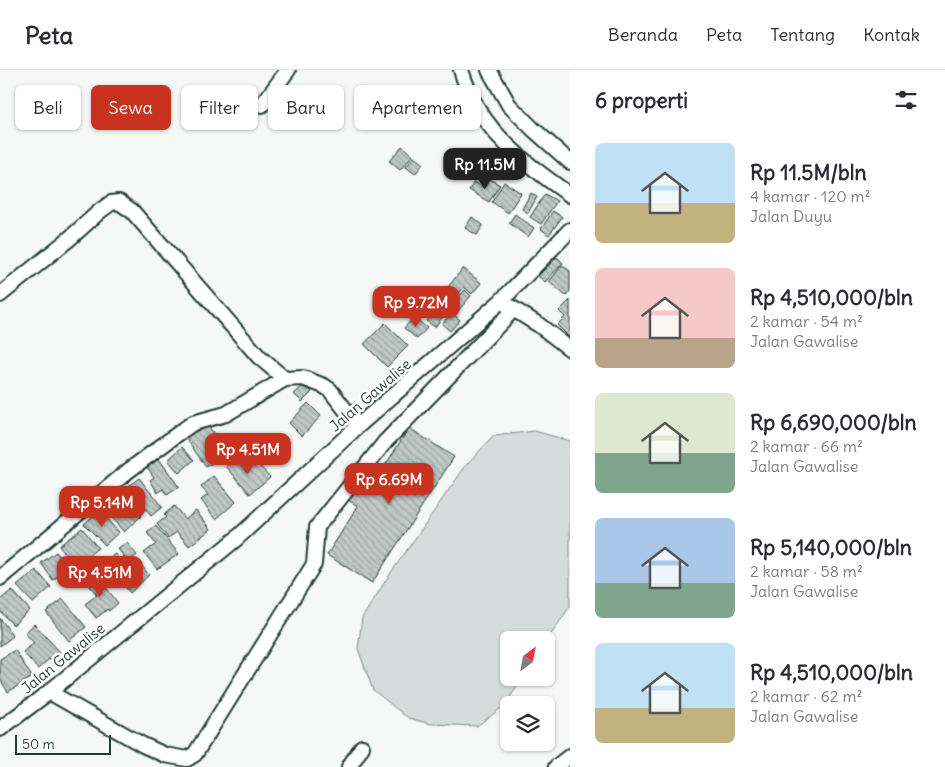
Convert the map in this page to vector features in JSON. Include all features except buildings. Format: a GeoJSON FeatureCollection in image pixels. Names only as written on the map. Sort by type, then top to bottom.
{"type":"FeatureCollection","features":[{"type":"Feature","properties":{"kind":"street"},"geometry":{"type":"LineString","coordinates":[[262,105],[288,70]]}},
{"type":"Feature","properties":{"kind":"street"},"geometry":{"type":"LineString","coordinates":[[460,70],[478,109],[503,140],[534,168],[570,195]]}},
{"type":"Feature","properties":{"kind":"street"},"geometry":{"type":"LineString","coordinates":[[489,70],[509,105],[570,162]]}},
{"type":"Feature","properties":{"kind":"street"},"geometry":{"type":"LineString","coordinates":[[0,295],[69,240],[100,211],[111,203],[119,202],[132,211],[259,357],[285,379]]}},
{"type":"Feature","properties":{"kind":"street","name":"Jalan Gawalise"},"geometry":{"type":"LineString","coordinates":[[0,729],[49,692],[236,539],[358,426],[501,301],[570,230]]}},
{"type":"Feature","properties":{"kind":"street"},"geometry":{"type":"LineString","coordinates":[[501,301],[539,325],[570,348]]}},
{"type":"Feature","properties":{"kind":"street"},"geometry":{"type":"LineString","coordinates":[[49,692],[143,745],[165,755],[187,758],[195,754],[314,564],[317,527],[385,442],[514,309]]}},
{"type":"Feature","properties":{"kind":"street"},"geometry":{"type":"LineString","coordinates":[[0,578],[128,471],[182,430],[193,423],[226,414],[285,379],[303,378],[324,386],[330,390],[358,426]]}},
{"type":"Feature","properties":{"kind":"street"},"geometry":{"type":"LineString","coordinates":[[349,767],[362,747]]}},
{"type":"Feature","properties":{"kind":"street"},"geometry":{"type":"LineString","coordinates":[[556,767],[570,756]]}},
{"type":"Feature","properties":{"kind":"shaded area"},"geometry":{"type":"Polygon","coordinates":[[[535,431],[570,441],[570,606],[553,631],[500,631],[500,686],[518,686],[511,696],[500,696],[500,709],[477,726],[431,724],[408,718],[373,690],[358,649],[362,618],[388,577],[467,464],[494,436],[535,431]]]}}]}
